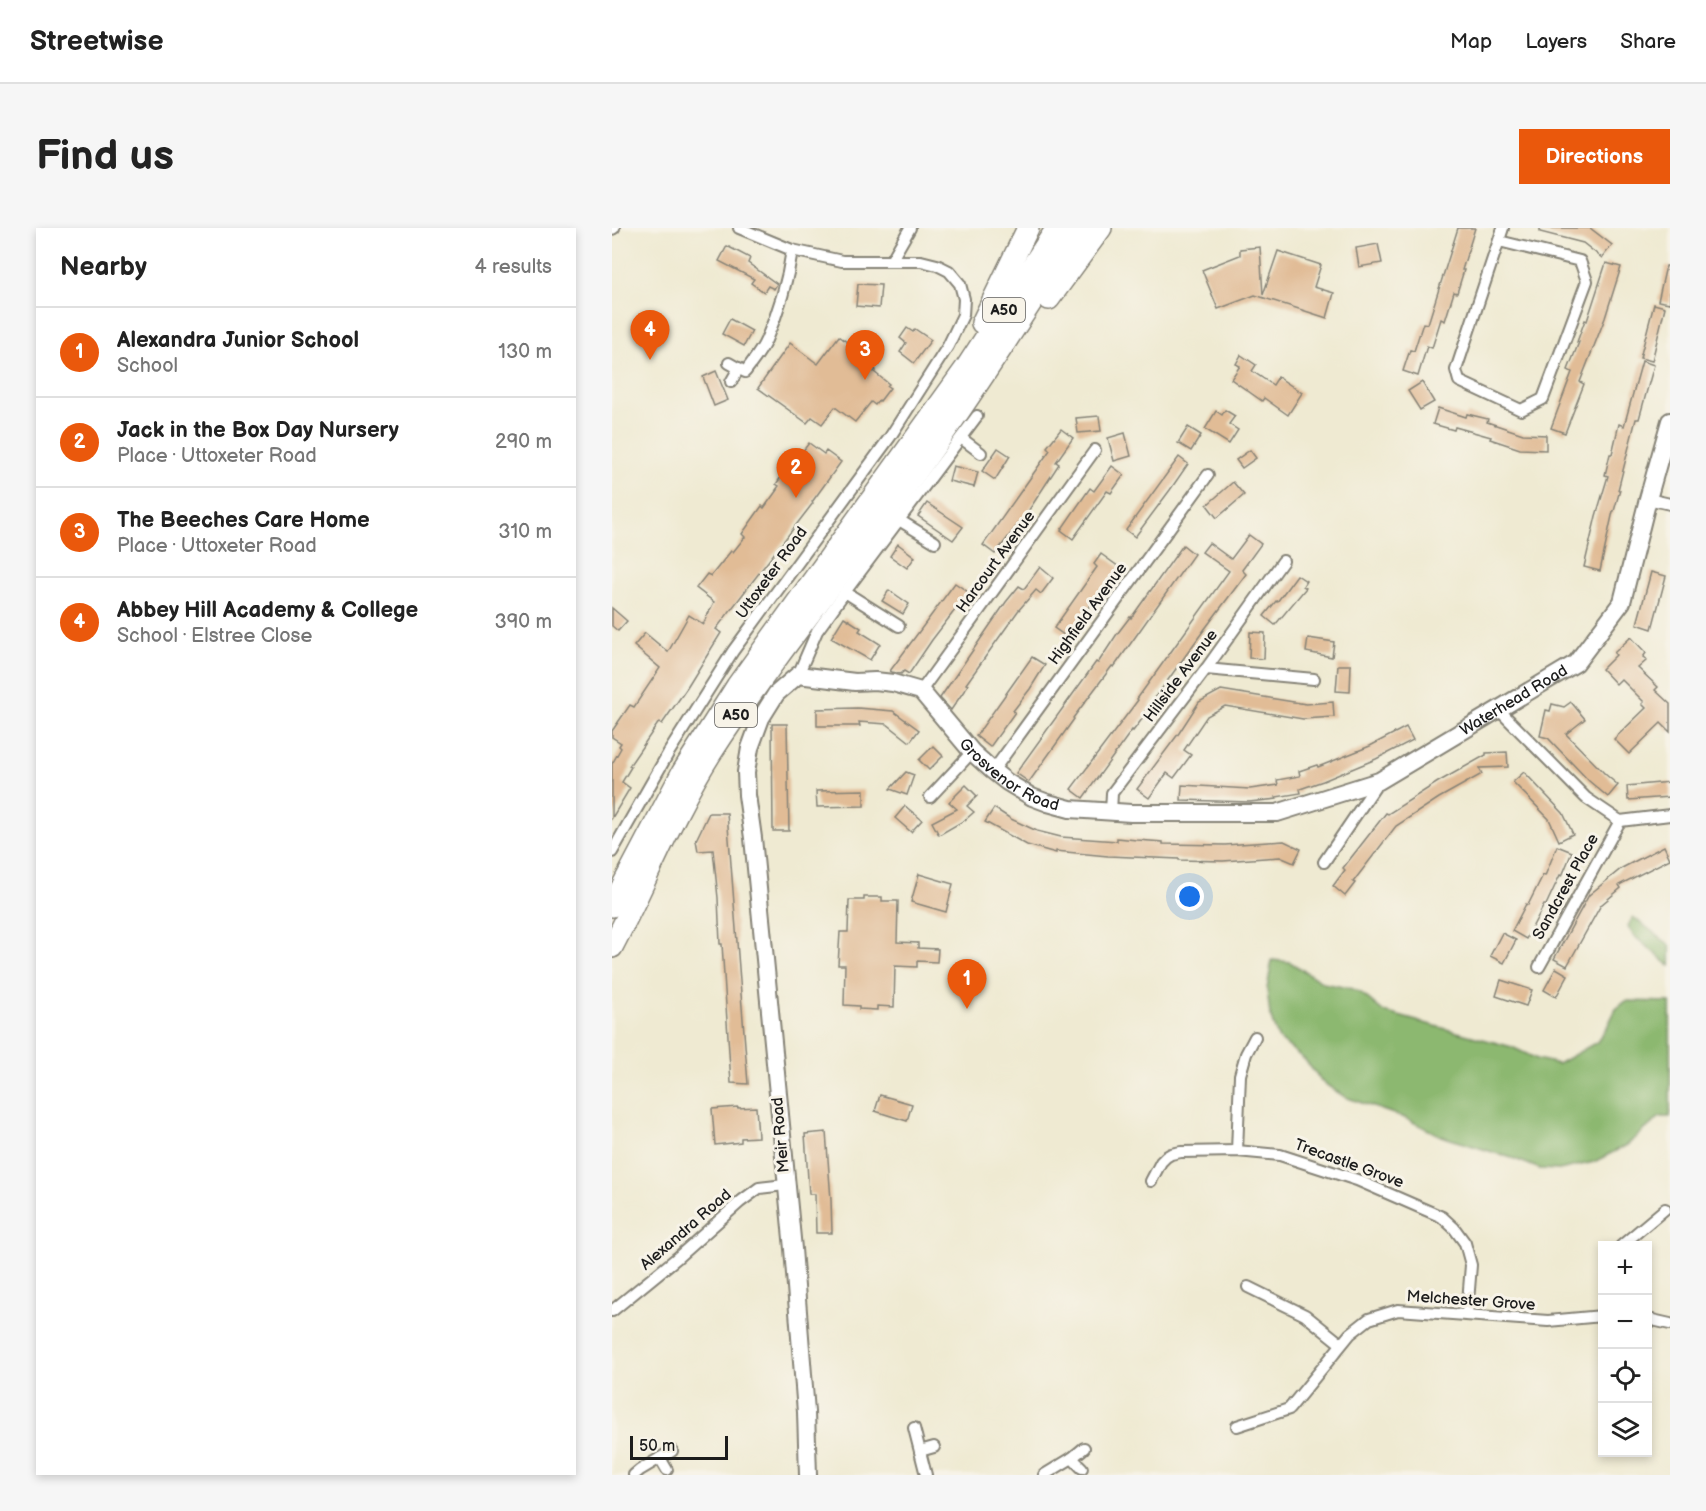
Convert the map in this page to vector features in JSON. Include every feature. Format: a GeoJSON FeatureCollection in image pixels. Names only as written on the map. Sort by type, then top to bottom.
{"type":"FeatureCollection","features":[{"type":"Feature","properties":{"kind":"highway"},"geometry":{"type":"LineString","coordinates":[[949,391],[1028,228]]}},
{"type":"Feature","properties":{"kind":"highway","name":"A50"},"geometry":{"type":"LineString","coordinates":[[612,906],[682,773],[737,686],[970,362],[1057,228]]}},
{"type":"Feature","properties":{"kind":"highway","name":"A50"},"geometry":{"type":"LineString","coordinates":[[612,947],[674,820],[710,755],[756,686],[938,442],[1079,228]]}},
{"type":"Feature","properties":{"kind":"highway"},"geometry":{"type":"LineString","coordinates":[[982,377],[1042,308],[1101,228]]}},
{"type":"Feature","properties":{"kind":"street"},"geometry":{"type":"LineString","coordinates":[[739,228],[792,250],[842,261],[891,261],[910,228]]}},
{"type":"Feature","properties":{"kind":"street"},"geometry":{"type":"LineString","coordinates":[[1499,241],[1580,261],[1587,281],[1543,399],[1521,410],[1459,381],[1456,370],[1503,228]]}},
{"type":"Feature","properties":{"kind":"street"},"geometry":{"type":"LineString","coordinates":[[731,382],[734,365],[745,372],[766,340],[788,276],[792,250]]}},
{"type":"Feature","properties":{"kind":"street","name":"Uttoxeter Road"},"geometry":{"type":"LineString","coordinates":[[612,852],[669,752],[733,651],[890,437],[948,346],[963,315],[964,299],[960,284],[950,271],[921,261],[891,261]]}},
{"type":"Feature","properties":{"kind":"street"},"geometry":{"type":"LineString","coordinates":[[921,691],[884,682],[798,675],[817,631],[977,417]]}},
{"type":"Feature","properties":{"kind":"street","name":"Waterhead Road"},"geometry":{"type":"LineString","coordinates":[[1379,781],[1576,663],[1622,602],[1670,422]]}},
{"type":"Feature","properties":{"kind":"street"},"geometry":{"type":"LineString","coordinates":[[961,438],[981,453]]}},
{"type":"Feature","properties":{"kind":"street","name":"Harcourt Avenue"},"geometry":{"type":"LineString","coordinates":[[921,691],[1095,450]]}},
{"type":"Feature","properties":{"kind":"street","name":"Highfield Avenue"},"geometry":{"type":"LineString","coordinates":[[993,771],[1208,475]]}},
{"type":"Feature","properties":{"kind":"street"},"geometry":{"type":"LineString","coordinates":[[1648,500],[1670,504]]}},
{"type":"Feature","properties":{"kind":"street"},"geometry":{"type":"LineString","coordinates":[[899,520],[935,542]]}},
{"type":"Feature","properties":{"kind":"street","name":"Hillside Avenue"},"geometry":{"type":"LineString","coordinates":[[1112,812],[1112,793],[1206,669],[1283,561]]}},
{"type":"Feature","properties":{"kind":"street"},"geometry":{"type":"LineString","coordinates":[[845,592],[899,626]]}},
{"type":"Feature","properties":{"kind":"street"},"geometry":{"type":"LineString","coordinates":[[1206,669],[1314,679]]}},
{"type":"Feature","properties":{"kind":"street","name":"Meir Road"},"geometry":{"type":"LineString","coordinates":[[798,675],[776,694],[761,718],[750,748],[746,772],[793,1249],[806,1412],[808,1475]]}},
{"type":"Feature","properties":{"kind":"street","name":"Grosvenor Road"},"geometry":{"type":"LineString","coordinates":[[921,691],[972,752],[993,771],[1032,796],[1070,809],[1112,812],[1277,813],[1379,781]]}},
{"type":"Feature","properties":{"kind":"street"},"geometry":{"type":"LineString","coordinates":[[1498,710],[1586,798],[1620,821],[1670,815]]}},
{"type":"Feature","properties":{"kind":"street"},"geometry":{"type":"LineString","coordinates":[[930,797],[972,752]]}},
{"type":"Feature","properties":{"kind":"street"},"geometry":{"type":"LineString","coordinates":[[1324,862],[1379,781]]}},
{"type":"Feature","properties":{"kind":"street","name":"Sandcrest Place"},"geometry":{"type":"LineString","coordinates":[[1539,967],[1620,821]]}},
{"type":"Feature","properties":{"kind":"street"},"geometry":{"type":"LineString","coordinates":[[1237,1151],[1240,1075],[1246,1054],[1255,1037]]}},
{"type":"Feature","properties":{"kind":"street","name":"Trecastle Grove"},"geometry":{"type":"LineString","coordinates":[[1151,1181],[1161,1162],[1172,1154],[1237,1151],[1280,1155],[1357,1180],[1442,1217],[1454,1228],[1465,1243],[1471,1265],[1467,1314]]}},
{"type":"Feature","properties":{"kind":"street","name":"Alexandra Road"},"geometry":{"type":"LineString","coordinates":[[612,1311],[746,1197],[759,1188],[785,1185]]}},
{"type":"Feature","properties":{"kind":"street"},"geometry":{"type":"LineString","coordinates":[[1626,1241],[1665,1209]]}},
{"type":"Feature","properties":{"kind":"street"},"geometry":{"type":"LineString","coordinates":[[1248,1287],[1305,1315],[1341,1344]]}},
{"type":"Feature","properties":{"kind":"street","name":"Melchester Grove"},"geometry":{"type":"LineString","coordinates":[[1237,1426],[1289,1408],[1350,1334],[1370,1320],[1398,1310],[1548,1321],[1598,1316]]}},
{"type":"Feature","properties":{"kind":"street"},"geometry":{"type":"LineString","coordinates":[[1652,1320],[1670,1324]]}},
{"type":"Feature","properties":{"kind":"street"},"geometry":{"type":"LineString","coordinates":[[914,1428],[926,1475]]}},
{"type":"Feature","properties":{"kind":"street"},"geometry":{"type":"LineString","coordinates":[[920,1451],[934,1447]]}},
{"type":"Feature","properties":{"kind":"street"},"geometry":{"type":"LineString","coordinates":[[1044,1475],[1084,1448]]}},
{"type":"Feature","properties":{"kind":"street"},"geometry":{"type":"LineString","coordinates":[[634,1475],[672,1451]]}},
{"type":"Feature","properties":{"kind":"street"},"geometry":{"type":"LineString","coordinates":[[660,1458],[668,1470]]}},
{"type":"Feature","properties":{"kind":"street"},"geometry":{"type":"LineString","coordinates":[[1072,1458],[1082,1468]]}},
{"type":"Feature","properties":{"kind":"green space"},"geometry":{"type":"Polygon","coordinates":[[[1633,917],[1670,945],[1670,966],[1633,935],[1628,926],[1633,917]]]}},
{"type":"Feature","properties":{"kind":"green space"},"geometry":{"type":"Polygon","coordinates":[[[1272,960],[1290,962],[1323,983],[1353,989],[1384,1012],[1512,1047],[1537,1059],[1558,1064],[1597,1042],[1616,1009],[1626,1001],[1670,1002],[1670,1117],[1660,1117],[1627,1145],[1594,1162],[1559,1170],[1540,1169],[1441,1136],[1405,1118],[1345,1097],[1322,1082],[1305,1060],[1278,1038],[1270,1015],[1267,989],[1272,960]]]}},
{"type":"Feature","properties":{"kind":"building"},"geometry":{"type":"Polygon","coordinates":[[[1458,228],[1475,228],[1457,293],[1454,292],[1445,321],[1441,319],[1432,348],[1427,346],[1418,376],[1403,371],[1410,350],[1414,351],[1423,323],[1428,324],[1458,228]]]}},
{"type":"Feature","properties":{"kind":"building"},"geometry":{"type":"Polygon","coordinates":[[[1540,228],[1590,228],[1612,245],[1602,258],[1583,243],[1540,232],[1540,228]]]}},
{"type":"Feature","properties":{"kind":"building"},"geometry":{"type":"Polygon","coordinates":[[[1378,244],[1382,263],[1359,267],[1356,248],[1378,244]]]}},
{"type":"Feature","properties":{"kind":"building"},"geometry":{"type":"Polygon","coordinates":[[[727,246],[750,258],[748,263],[777,284],[774,289],[768,286],[764,292],[751,283],[754,279],[719,261],[727,246]]]}},
{"type":"Feature","properties":{"kind":"building"},"geometry":{"type":"Polygon","coordinates":[[[1260,247],[1263,295],[1278,251],[1321,265],[1314,287],[1334,293],[1327,318],[1255,295],[1218,309],[1202,270],[1240,255],[1240,249],[1260,247]]]}},
{"type":"Feature","properties":{"kind":"building"},"geometry":{"type":"Polygon","coordinates":[[[1606,263],[1621,267],[1605,318],[1580,382],[1584,384],[1565,433],[1551,428],[1572,372],[1568,370],[1579,342],[1577,342],[1585,320],[1587,321],[1606,263]]]}},
{"type":"Feature","properties":{"kind":"building"},"geometry":{"type":"Polygon","coordinates":[[[1666,266],[1670,266],[1670,303],[1658,301],[1666,266]]]}},
{"type":"Feature","properties":{"kind":"building"},"geometry":{"type":"Polygon","coordinates":[[[858,284],[881,285],[879,308],[856,306],[858,284]]]}},
{"type":"Feature","properties":{"kind":"building"},"geometry":{"type":"Polygon","coordinates":[[[1654,304],[1665,307],[1652,361],[1640,358],[1654,304]]]}},
{"type":"Feature","properties":{"kind":"building"},"geometry":{"type":"Polygon","coordinates":[[[730,319],[752,331],[744,346],[722,334],[730,319]]]}},
{"type":"Feature","properties":{"kind":"building"},"geometry":{"type":"Polygon","coordinates":[[[907,328],[913,332],[915,329],[931,340],[914,363],[900,352],[906,343],[900,338],[907,328]]]}},
{"type":"Feature","properties":{"kind":"building"},"geometry":{"type":"Polygon","coordinates":[[[839,336],[865,356],[862,360],[876,370],[874,372],[889,384],[887,386],[890,388],[875,405],[871,402],[855,422],[835,407],[822,424],[812,417],[807,423],[758,388],[790,343],[818,364],[839,336]]]}},
{"type":"Feature","properties":{"kind":"building"},"geometry":{"type":"Polygon","coordinates":[[[1241,355],[1256,365],[1252,371],[1273,385],[1278,377],[1302,393],[1288,415],[1264,398],[1262,401],[1231,379],[1240,366],[1236,364],[1241,355]]]}},
{"type":"Feature","properties":{"kind":"building"},"geometry":{"type":"Polygon","coordinates":[[[1642,361],[1654,365],[1639,419],[1636,419],[1600,571],[1584,567],[1608,476],[1605,475],[1610,454],[1612,454],[1619,424],[1624,426],[1642,361]]]}},
{"type":"Feature","properties":{"kind":"building"},"geometry":{"type":"Polygon","coordinates":[[[716,371],[728,400],[714,406],[703,377],[716,371]]]}},
{"type":"Feature","properties":{"kind":"building"},"geometry":{"type":"Polygon","coordinates":[[[1422,382],[1434,402],[1420,410],[1408,391],[1422,382]]]}},
{"type":"Feature","properties":{"kind":"building"},"geometry":{"type":"Polygon","coordinates":[[[1438,408],[1466,417],[1467,414],[1488,419],[1487,422],[1523,434],[1546,435],[1546,450],[1520,449],[1490,439],[1491,437],[1455,427],[1454,430],[1433,424],[1438,408]]]}},
{"type":"Feature","properties":{"kind":"building"},"geometry":{"type":"Polygon","coordinates":[[[1225,410],[1235,416],[1229,424],[1238,430],[1229,444],[1205,429],[1216,411],[1222,415],[1225,410]]]}},
{"type":"Feature","properties":{"kind":"building"},"geometry":{"type":"Polygon","coordinates":[[[1099,416],[1101,431],[1078,433],[1076,418],[1099,416]]]}},
{"type":"Feature","properties":{"kind":"building"},"geometry":{"type":"Polygon","coordinates":[[[1188,427],[1201,435],[1191,451],[1178,443],[1188,427]]]}},
{"type":"Feature","properties":{"kind":"building"},"geometry":{"type":"Polygon","coordinates":[[[1061,429],[1073,438],[1056,462],[1059,464],[1027,513],[995,554],[983,545],[1050,450],[1047,447],[1061,429]]]}},
{"type":"Feature","properties":{"kind":"building"},"geometry":{"type":"Polygon","coordinates":[[[1125,433],[1131,456],[1114,461],[1108,438],[1125,433]]]}},
{"type":"Feature","properties":{"kind":"building"},"geometry":{"type":"Polygon","coordinates":[[[809,443],[824,454],[826,451],[841,462],[813,503],[716,629],[721,633],[687,688],[662,724],[659,722],[629,766],[631,767],[622,782],[630,788],[612,818],[612,764],[621,748],[619,746],[621,743],[612,737],[612,731],[630,705],[634,707],[660,668],[634,646],[645,633],[668,652],[689,615],[703,624],[714,602],[696,588],[707,574],[711,576],[745,537],[742,534],[777,490],[779,486],[776,484],[809,443]]]}},
{"type":"Feature","properties":{"kind":"building"},"geometry":{"type":"Polygon","coordinates":[[[998,448],[1010,456],[995,480],[982,471],[998,448]]]}},
{"type":"Feature","properties":{"kind":"building"},"geometry":{"type":"Polygon","coordinates":[[[1250,450],[1256,458],[1242,468],[1236,460],[1250,450]]]}},
{"type":"Feature","properties":{"kind":"building"},"geometry":{"type":"Polygon","coordinates":[[[1179,457],[1188,464],[1135,537],[1126,530],[1179,457]]]}},
{"type":"Feature","properties":{"kind":"building"},"geometry":{"type":"Polygon","coordinates":[[[953,466],[978,472],[974,487],[949,481],[953,466]]]}},
{"type":"Feature","properties":{"kind":"building"},"geometry":{"type":"Polygon","coordinates":[[[1112,466],[1124,475],[1111,493],[1107,491],[1073,539],[1061,530],[1090,488],[1094,491],[1112,466]]]}},
{"type":"Feature","properties":{"kind":"building"},"geometry":{"type":"Polygon","coordinates":[[[1233,482],[1244,495],[1217,518],[1207,505],[1233,482]]]}},
{"type":"Feature","properties":{"kind":"building"},"geometry":{"type":"Polygon","coordinates":[[[927,503],[963,527],[953,540],[918,516],[927,503]]]}},
{"type":"Feature","properties":{"kind":"building"},"geometry":{"type":"Polygon","coordinates":[[[1249,535],[1261,544],[1242,570],[1246,574],[1083,798],[1071,789],[1138,700],[1229,571],[1202,552],[1209,543],[1231,559],[1249,535]]]}},
{"type":"Feature","properties":{"kind":"building"},"geometry":{"type":"Polygon","coordinates":[[[898,544],[915,557],[907,568],[890,556],[898,544]]]}},
{"type":"Feature","properties":{"kind":"building"},"geometry":{"type":"Polygon","coordinates":[[[1183,545],[1194,554],[1114,667],[1112,666],[1073,718],[1029,782],[1016,773],[1183,545]]]}},
{"type":"Feature","properties":{"kind":"building"},"geometry":{"type":"Polygon","coordinates":[[[1101,554],[1119,567],[1067,637],[1054,628],[1097,567],[1094,564],[1101,554]]]}},
{"type":"Feature","properties":{"kind":"building"},"geometry":{"type":"Polygon","coordinates":[[[1040,567],[1053,578],[1041,594],[1036,590],[1018,611],[966,684],[968,685],[951,710],[940,698],[1006,602],[1019,586],[1024,589],[1040,567]]]}},
{"type":"Feature","properties":{"kind":"building"},"geometry":{"type":"Polygon","coordinates":[[[1651,572],[1666,576],[1652,629],[1637,624],[1651,572]]]}},
{"type":"Feature","properties":{"kind":"building"},"geometry":{"type":"Polygon","coordinates":[[[1297,575],[1306,581],[1303,586],[1306,588],[1275,625],[1264,616],[1297,575]]]}},
{"type":"Feature","properties":{"kind":"building"},"geometry":{"type":"Polygon","coordinates":[[[955,583],[968,592],[909,674],[904,671],[901,674],[890,671],[955,583]]]}},
{"type":"Feature","properties":{"kind":"building"},"geometry":{"type":"Polygon","coordinates":[[[889,590],[909,604],[903,614],[882,601],[889,590]]]}},
{"type":"Feature","properties":{"kind":"building"},"geometry":{"type":"Polygon","coordinates":[[[612,608],[627,621],[618,631],[612,626],[612,608]]]}},
{"type":"Feature","properties":{"kind":"building"},"geometry":{"type":"Polygon","coordinates":[[[844,617],[861,628],[859,631],[880,644],[870,660],[831,638],[844,617]]]}},
{"type":"Feature","properties":{"kind":"building"},"geometry":{"type":"Polygon","coordinates":[[[1250,632],[1265,633],[1264,659],[1249,658],[1250,632]]]}},
{"type":"Feature","properties":{"kind":"building"},"geometry":{"type":"Polygon","coordinates":[[[1631,637],[1646,653],[1643,657],[1647,660],[1638,668],[1658,687],[1655,690],[1670,704],[1670,732],[1661,723],[1629,754],[1614,739],[1646,708],[1642,704],[1644,702],[1621,679],[1616,684],[1602,669],[1616,655],[1614,653],[1631,637]]]}},
{"type":"Feature","properties":{"kind":"building"},"geometry":{"type":"Polygon","coordinates":[[[1308,638],[1334,642],[1332,657],[1306,652],[1308,638]]]}},
{"type":"Feature","properties":{"kind":"building"},"geometry":{"type":"Polygon","coordinates":[[[1032,657],[1045,665],[990,747],[976,736],[1032,657]]]}},
{"type":"Feature","properties":{"kind":"building"},"geometry":{"type":"Polygon","coordinates":[[[1338,665],[1351,665],[1350,692],[1336,691],[1338,665]]]}},
{"type":"Feature","properties":{"kind":"building"},"geometry":{"type":"Polygon","coordinates":[[[1221,690],[1306,704],[1333,702],[1334,717],[1303,719],[1225,706],[1207,716],[1184,750],[1191,755],[1174,778],[1167,773],[1149,798],[1137,789],[1199,702],[1221,690]]]}},
{"type":"Feature","properties":{"kind":"building"},"geometry":{"type":"Polygon","coordinates":[[[1571,702],[1585,719],[1566,734],[1618,785],[1608,797],[1589,781],[1548,738],[1540,736],[1546,710],[1550,711],[1552,704],[1564,707],[1571,702]]]}},
{"type":"Feature","properties":{"kind":"building"},"geometry":{"type":"Polygon","coordinates":[[[858,708],[893,711],[919,730],[910,742],[887,724],[859,722],[860,726],[817,726],[817,709],[858,708]]]}},
{"type":"Feature","properties":{"kind":"building"},"geometry":{"type":"Polygon","coordinates":[[[772,724],[787,724],[789,831],[773,831],[772,724]]]}},
{"type":"Feature","properties":{"kind":"building"},"geometry":{"type":"Polygon","coordinates":[[[1406,727],[1413,740],[1376,759],[1300,789],[1301,793],[1276,797],[1277,799],[1249,802],[1181,800],[1182,785],[1250,789],[1278,785],[1277,780],[1300,776],[1299,771],[1317,765],[1318,767],[1370,746],[1406,727]]]}},
{"type":"Feature","properties":{"kind":"building"},"geometry":{"type":"Polygon","coordinates":[[[933,746],[943,756],[929,770],[919,760],[933,746]]]}},
{"type":"Feature","properties":{"kind":"building"},"geometry":{"type":"Polygon","coordinates":[[[1507,752],[1508,767],[1479,768],[1482,774],[1396,826],[1345,896],[1333,886],[1345,870],[1343,868],[1386,813],[1388,814],[1486,753],[1507,752]]]}},
{"type":"Feature","properties":{"kind":"building"},"geometry":{"type":"Polygon","coordinates":[[[906,772],[914,775],[907,795],[890,789],[906,772]]]}},
{"type":"Feature","properties":{"kind":"building"},"geometry":{"type":"Polygon","coordinates":[[[1524,772],[1563,813],[1573,834],[1559,841],[1549,819],[1513,782],[1524,772]]]}},
{"type":"Feature","properties":{"kind":"building"},"geometry":{"type":"Polygon","coordinates":[[[1670,782],[1670,797],[1628,800],[1627,786],[1670,782]]]}},
{"type":"Feature","properties":{"kind":"building"},"geometry":{"type":"Polygon","coordinates":[[[966,785],[977,796],[967,806],[974,812],[939,835],[932,822],[957,809],[949,802],[966,785]]]}},
{"type":"Feature","properties":{"kind":"building"},"geometry":{"type":"Polygon","coordinates":[[[864,790],[864,806],[817,807],[816,791],[864,790]]]}},
{"type":"Feature","properties":{"kind":"building"},"geometry":{"type":"Polygon","coordinates":[[[905,806],[922,820],[911,832],[895,818],[905,806]]]}},
{"type":"Feature","properties":{"kind":"building"},"geometry":{"type":"Polygon","coordinates":[[[994,808],[1037,831],[1061,837],[1117,841],[1117,838],[1163,842],[1163,844],[1225,845],[1284,841],[1301,849],[1294,863],[1280,857],[1223,861],[1108,856],[1056,851],[1056,853],[1027,845],[985,822],[994,808]]]}},
{"type":"Feature","properties":{"kind":"building"},"geometry":{"type":"Polygon","coordinates":[[[709,813],[727,813],[748,1084],[731,1083],[713,850],[698,851],[696,840],[709,813]]]}},
{"type":"Feature","properties":{"kind":"building"},"geometry":{"type":"Polygon","coordinates":[[[1557,846],[1572,852],[1562,876],[1560,875],[1526,939],[1512,931],[1543,875],[1545,876],[1557,846]]]}},
{"type":"Feature","properties":{"kind":"building"},"geometry":{"type":"Polygon","coordinates":[[[1664,846],[1670,859],[1619,885],[1621,888],[1601,905],[1567,966],[1554,959],[1589,895],[1622,868],[1664,846]]]}},
{"type":"Feature","properties":{"kind":"building"},"geometry":{"type":"Polygon","coordinates":[[[919,874],[953,884],[946,912],[911,902],[919,874]]]}},
{"type":"Feature","properties":{"kind":"building"},"geometry":{"type":"Polygon","coordinates":[[[864,897],[882,897],[882,901],[898,901],[897,942],[918,943],[918,948],[938,949],[937,962],[917,961],[917,967],[895,966],[894,1007],[877,1006],[877,1010],[844,1005],[845,965],[838,965],[840,932],[848,932],[849,900],[864,900],[864,897]]]}},
{"type":"Feature","properties":{"kind":"building"},"geometry":{"type":"Polygon","coordinates":[[[1502,933],[1516,940],[1504,963],[1490,956],[1502,933]]]}},
{"type":"Feature","properties":{"kind":"building"},"geometry":{"type":"Polygon","coordinates":[[[1556,968],[1568,975],[1556,997],[1544,990],[1556,968]]]}},
{"type":"Feature","properties":{"kind":"building"},"geometry":{"type":"Polygon","coordinates":[[[1501,980],[1532,990],[1526,1006],[1496,996],[1501,980]]]}},
{"type":"Feature","properties":{"kind":"building"},"geometry":{"type":"Polygon","coordinates":[[[880,1095],[912,1104],[907,1121],[875,1111],[880,1095]]]}},
{"type":"Feature","properties":{"kind":"building"},"geometry":{"type":"Polygon","coordinates":[[[756,1107],[758,1137],[741,1138],[741,1142],[715,1145],[712,1109],[756,1107]]]}},
{"type":"Feature","properties":{"kind":"building"},"geometry":{"type":"Polygon","coordinates":[[[826,1132],[832,1233],[816,1233],[815,1194],[809,1194],[805,1134],[826,1132]]]}},
{"type":"Feature","properties":{"kind":"place","name":"Abbey Hill Academy & College"},"geometry":{"type":"Point","coordinates":[650,360]}},
{"type":"Feature","properties":{"kind":"place","name":"The Beeches Care Home"},"geometry":{"type":"Point","coordinates":[865,380]}},
{"type":"Feature","properties":{"kind":"place","name":"Jack in the Box Day Nursery"},"geometry":{"type":"Point","coordinates":[796,498]}},
{"type":"Feature","properties":{"kind":"place","name":"Alexandra Junior School"},"geometry":{"type":"Point","coordinates":[967,1009]}}]}
